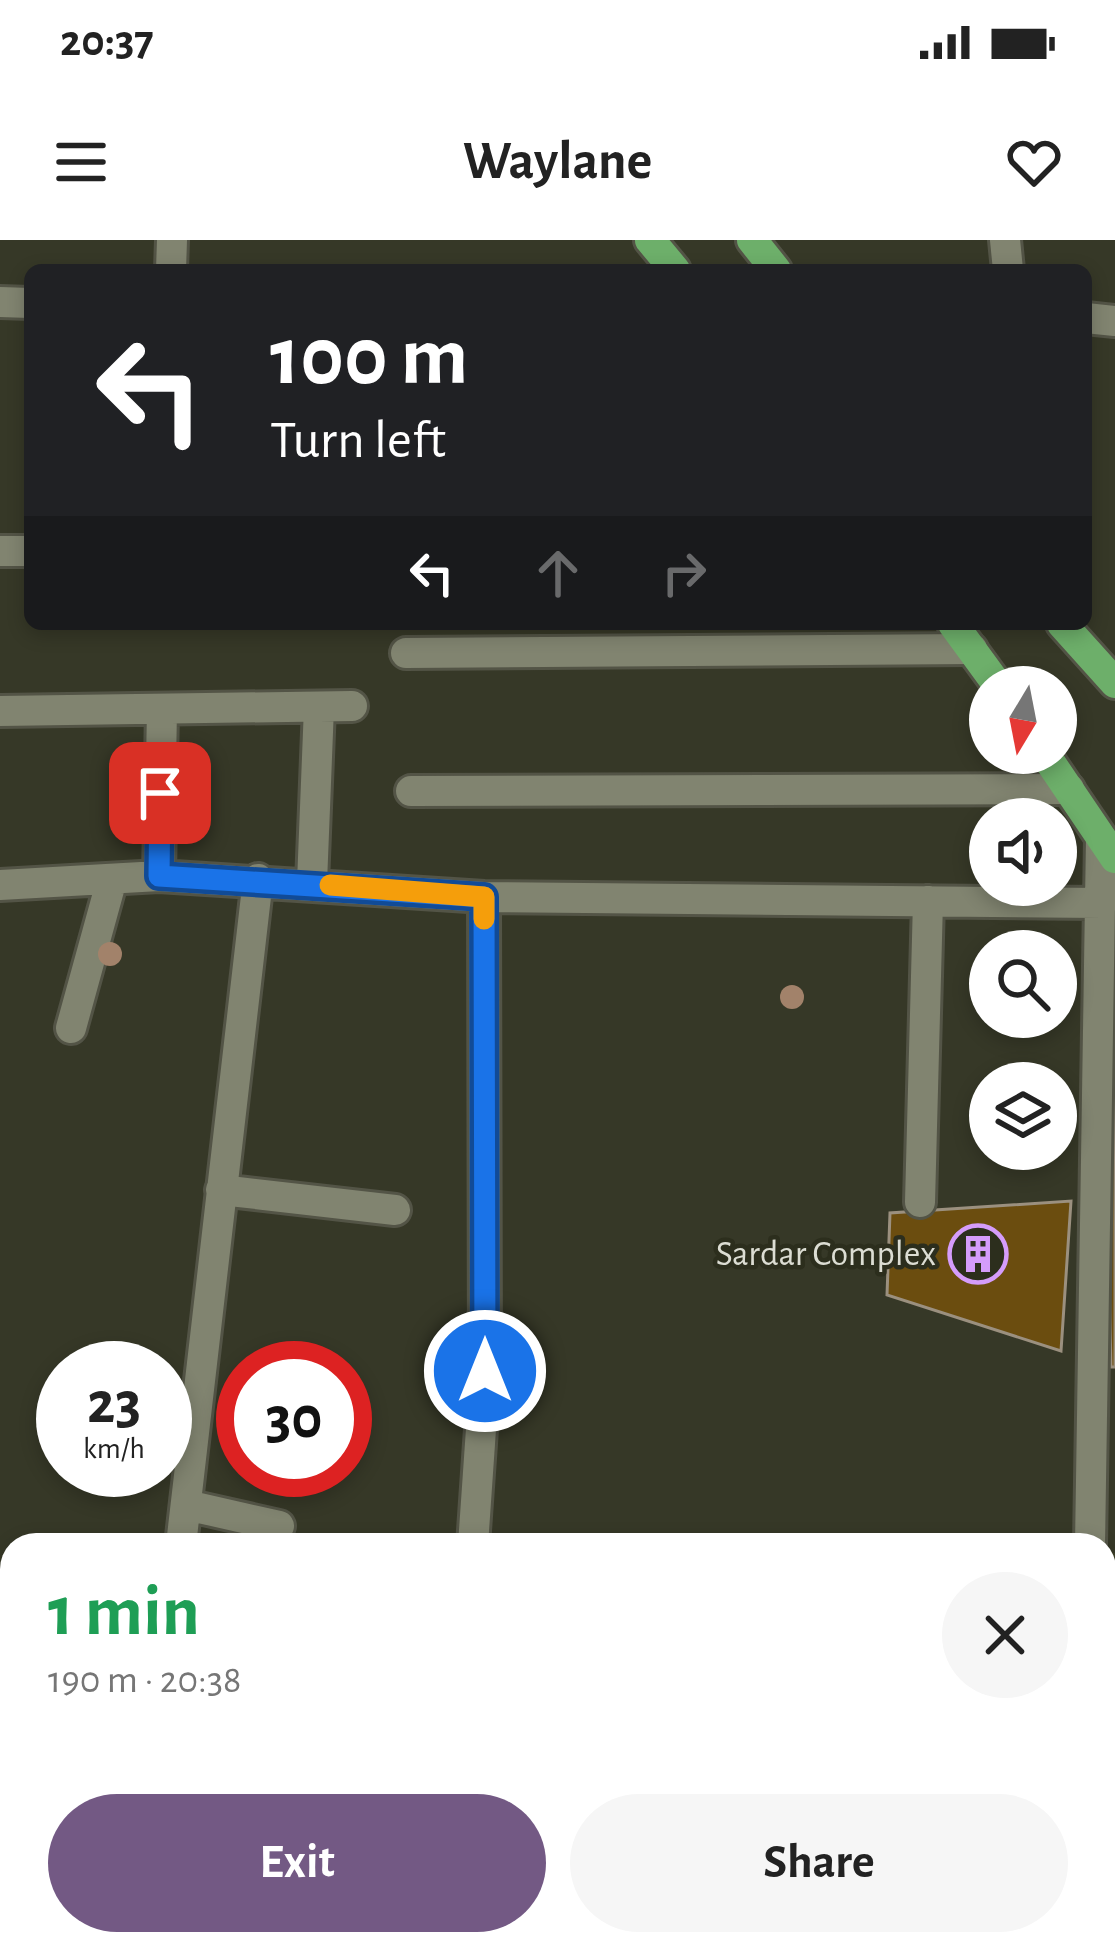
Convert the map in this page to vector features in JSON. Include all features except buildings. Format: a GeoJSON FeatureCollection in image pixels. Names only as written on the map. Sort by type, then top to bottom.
{"type":"FeatureCollection","features":[{"type":"Feature","properties":{"kind":"main road"},"geometry":{"type":"LineString","coordinates":[[650,240],[670,264]]}},
{"type":"Feature","properties":{"kind":"main road"},"geometry":{"type":"LineString","coordinates":[[752,240],[771,264]]}},
{"type":"Feature","properties":{"kind":"main road"},"geometry":{"type":"LineString","coordinates":[[1067,630],[1115,682]]}},
{"type":"Feature","properties":{"kind":"main road"},"geometry":{"type":"LineString","coordinates":[[969,635],[986,666]]}},
{"type":"Feature","properties":{"kind":"main road"},"geometry":{"type":"LineString","coordinates":[[1059,774],[1108,848]]}},
{"type":"Feature","properties":{"kind":"street"},"geometry":{"type":"LineString","coordinates":[[406,653],[969,635]]}},
{"type":"Feature","properties":{"kind":"street"},"geometry":{"type":"LineString","coordinates":[[312,884],[319,706]]}},
{"type":"Feature","properties":{"kind":"street"},"geometry":{"type":"LineString","coordinates":[[0,711],[352,706]]}},
{"type":"Feature","properties":{"kind":"street"},"geometry":{"type":"LineString","coordinates":[[159,876],[162,709]]}},
{"type":"Feature","properties":{"kind":"street"},"geometry":{"type":"LineString","coordinates":[[411,791],[1069,789]]}},
{"type":"Feature","properties":{"kind":"street"},"geometry":{"type":"LineString","coordinates":[[1090,1533],[1102,904],[1108,848]]}},
{"type":"Feature","properties":{"kind":"street"},"geometry":{"type":"LineString","coordinates":[[0,885],[159,876],[484,897],[1102,904]]}},
{"type":"Feature","properties":{"kind":"street"},"geometry":{"type":"LineString","coordinates":[[70,1028],[112,879]]}},
{"type":"Feature","properties":{"kind":"street"},"geometry":{"type":"LineString","coordinates":[[182,1533],[258,879]]}},
{"type":"Feature","properties":{"kind":"street"},"geometry":{"type":"LineString","coordinates":[[474,1533],[485,1371],[484,897]]}},
{"type":"Feature","properties":{"kind":"street"},"geometry":{"type":"LineString","coordinates":[[920,1202],[928,902]]}},
{"type":"Feature","properties":{"kind":"street"},"geometry":{"type":"LineString","coordinates":[[221,1190],[395,1210]]}},
{"type":"Feature","properties":{"kind":"street"},"geometry":{"type":"LineString","coordinates":[[186,1505],[279,1526]]}},
{"type":"Feature","properties":{"kind":"slow traffic"},"geometry":{"type":"LineString","coordinates":[[330,885],[484,897],[484,919]]}},
{"type":"Feature","properties":{"kind":"place","name":"Sardar Complex"},"geometry":{"type":"Point","coordinates":[978,1254]}},
{"type":"Feature","properties":{"kind":"route"},"geometry":{"type":"LineString","coordinates":[[160,793],[159,876],[484,897],[485,1371]]}}]}
